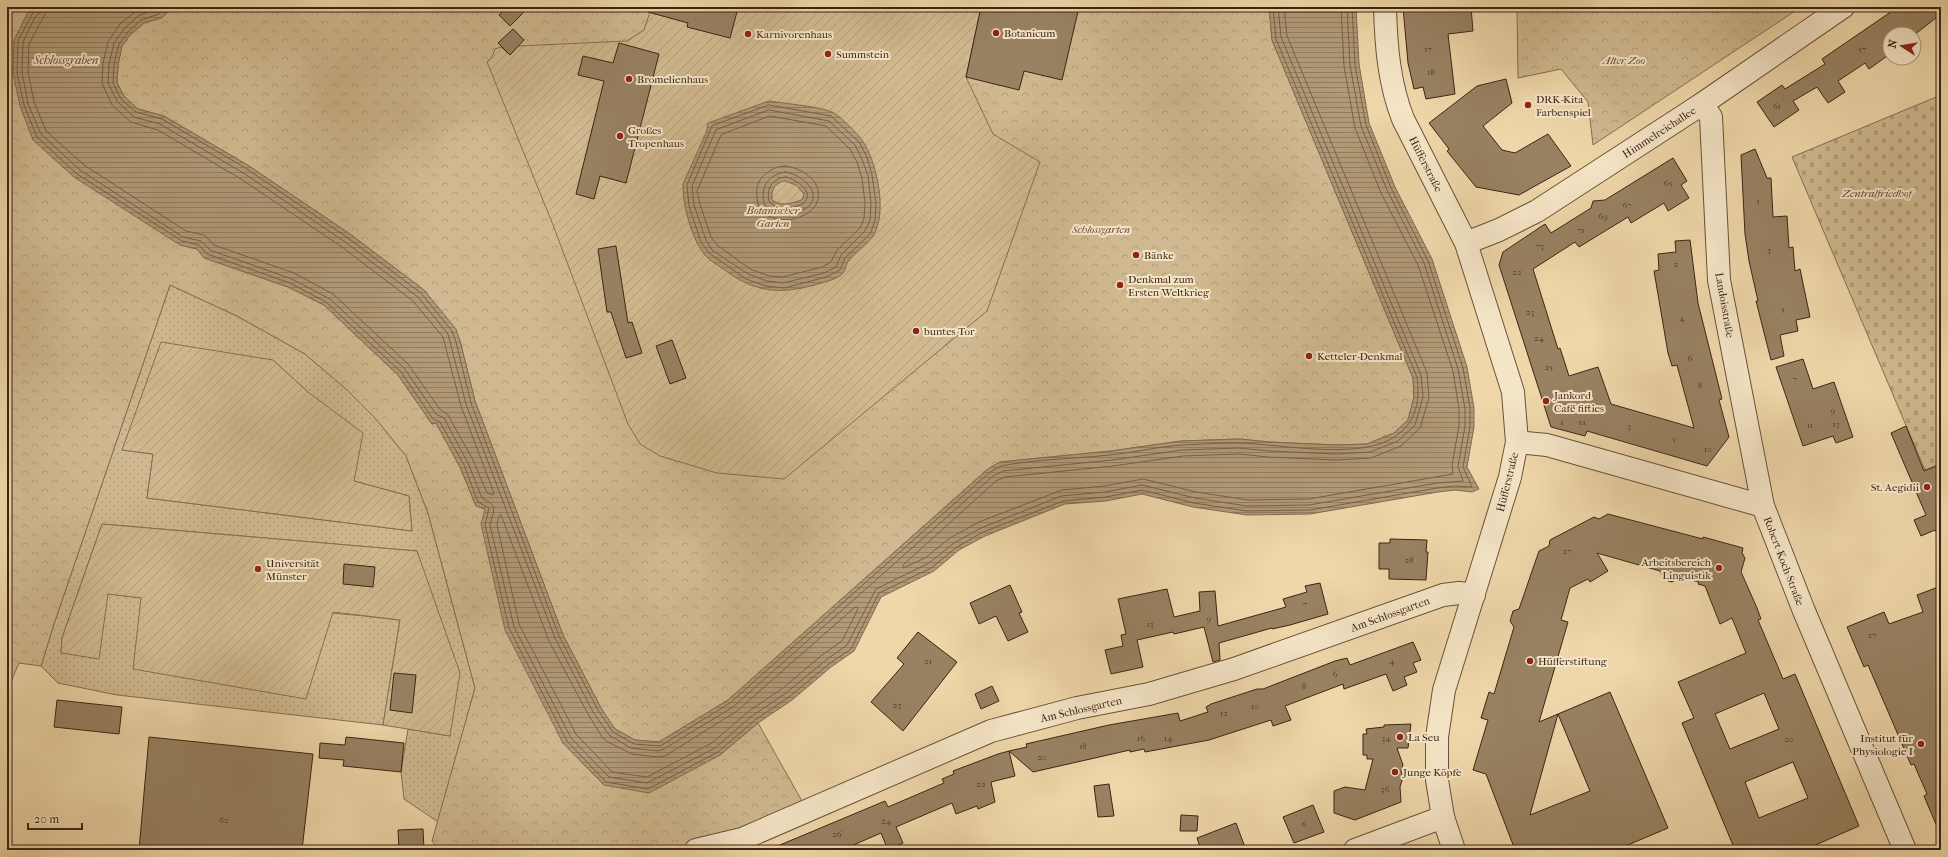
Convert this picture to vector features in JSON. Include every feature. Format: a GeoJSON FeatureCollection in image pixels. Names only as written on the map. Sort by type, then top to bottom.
{"type":"FeatureCollection","features":[{"type":"Feature","properties":{"kind":"street","name":"Hüfferstraße"},"geometry":{"type":"LineString","coordinates":[[1385,7],[1388,60],[1395,99],[1403,119],[1466,243],[1513,392],[1517,442],[1510,477],[1444,690],[1437,737],[1437,780],[1443,817],[1454,850]]}},
{"type":"Feature","properties":{"kind":"street","name":"Himmelreichallee"},"geometry":{"type":"LineString","coordinates":[[1466,243],[1498,230],[1537,211],[1702,104],[1844,7]]}},
{"type":"Feature","properties":{"kind":"street","name":"Landoisstraße"},"geometry":{"type":"LineString","coordinates":[[1702,104],[1711,117],[1719,280],[1763,506]]}},
{"type":"Feature","properties":{"kind":"street","name":"Robert-Koch-Straße"},"geometry":{"type":"LineString","coordinates":[[1517,442],[1547,446],[1763,506],[1804,611],[1905,850]]}},
{"type":"Feature","properties":{"kind":"street","name":"Am Schlossgarten"},"geometry":{"type":"LineString","coordinates":[[696,850],[742,840],[991,731],[1077,708],[1149,694],[1234,669],[1443,595],[1459,593],[1474,595]]}},
{"type":"Feature","properties":{"kind":"street"},"geometry":{"type":"LineString","coordinates":[[1355,850],[1443,817]]}},
{"type":"Feature","properties":{"kind":"green space"},"geometry":{"type":"Polygon","coordinates":[[[7,7],[33,7],[28,12],[180,245],[197,249],[205,258],[288,287],[324,305],[398,375],[432,424],[436,423],[460,467],[476,506],[485,509],[553,720],[563,743],[604,785],[720,755],[758,723],[802,801],[741,830],[673,850],[439,850],[432,841],[475,688],[428,513],[406,456],[375,418],[346,389],[305,354],[237,316],[170,285],[41,666],[19,663],[7,691],[7,7]]]}},
{"type":"Feature","properties":{"kind":"green space","name":"Schlossgarten"},"geometry":{"type":"Polygon","coordinates":[[[174,7],[1269,7],[1272,40],[1413,378],[1414,397],[1408,420],[1394,433],[1367,444],[1336,445],[1240,439],[1181,441],[1111,451],[1000,462],[988,469],[728,700],[659,742],[635,740],[615,729],[601,708],[563,635],[475,401],[460,341],[424,290],[350,234],[249,166],[164,116],[138,109],[124,97],[117,83],[118,65],[122,46],[130,35],[144,23],[161,18],[174,7]]]}},
{"type":"Feature","properties":{"kind":"green space","name":"Botanischer Garten"},"geometry":{"type":"Polygon","coordinates":[[[673,7],[981,7],[966,77],[993,134],[1040,162],[987,311],[784,479],[717,473],[660,456],[640,444],[628,424],[553,225],[487,62],[492,57],[495,49],[501,47],[510,55],[518,46],[627,41],[644,30],[650,12],[673,7]]]}},
{"type":"Feature","properties":{"kind":"green space","name":"Alter Zoo"},"geometry":{"type":"Polygon","coordinates":[[[1517,7],[1801,7],[1593,145],[1588,102],[1561,69],[1518,78],[1517,7]]]}},
{"type":"Feature","properties":{"kind":"green space","name":"Zentralfriedhof"},"geometry":{"type":"Polygon","coordinates":[[[1941,95],[1941,464],[1925,470],[1792,157],[1941,95]]]}},
{"type":"Feature","properties":{"kind":"green space"},"geometry":{"type":"Polygon","coordinates":[[[170,285],[237,316],[305,354],[346,389],[375,418],[406,456],[428,513],[475,688],[438,822],[404,799],[401,772],[408,729],[450,736],[417,551],[102,524],[62,638],[61,653],[108,594],[400,620],[383,725],[117,695],[58,683],[41,666],[170,285]],[[273,360],[122,450],[153,454],[147,498],[412,531],[409,496],[354,481],[308,392],[273,360]]]}},
{"type":"Feature","properties":{"kind":"green space"},"geometry":{"type":"Polygon","coordinates":[[[161,342],[273,360],[308,392],[363,433],[354,481],[409,496],[412,531],[147,498],[153,454],[122,450],[161,342]]]}},
{"type":"Feature","properties":{"kind":"green space"},"geometry":{"type":"Polygon","coordinates":[[[102,524],[417,551],[460,673],[450,736],[383,725],[400,620],[333,612],[306,699],[133,669],[141,598],[108,594],[99,659],[61,653],[62,638],[102,524]]]}},
{"type":"Feature","properties":{"kind":"water","name":"Schlossgraben"},"geometry":{"type":"Polygon","coordinates":[[[33,7],[174,7],[161,18],[144,23],[130,35],[122,46],[118,65],[117,83],[124,96],[138,109],[164,116],[249,166],[350,234],[424,290],[456,329],[475,401],[563,635],[601,708],[615,729],[635,740],[659,742],[728,700],[988,469],[1000,462],[1111,451],[1181,441],[1240,439],[1336,445],[1367,444],[1394,433],[1408,420],[1414,397],[1413,378],[1272,40],[1269,7],[1356,7],[1359,64],[1369,123],[1395,187],[1432,259],[1467,367],[1474,408],[1474,427],[1467,467],[1479,489],[1472,492],[1455,490],[1438,492],[1310,514],[1247,515],[1193,507],[1142,494],[1106,501],[1065,504],[985,536],[959,550],[934,571],[881,597],[854,651],[831,667],[792,700],[758,723],[720,755],[649,793],[604,785],[563,743],[505,630],[481,524],[485,509],[476,506],[460,467],[436,423],[432,424],[398,375],[324,305],[288,287],[204,258],[197,249],[180,245],[74,177],[33,140],[20,106],[13,73],[14,40],[28,12],[33,7]]]}},
{"type":"Feature","properties":{"kind":"water"},"geometry":{"type":"Polygon","coordinates":[[[769,101],[813,107],[829,111],[841,118],[857,134],[867,149],[876,174],[879,188],[880,215],[873,236],[849,260],[844,272],[841,275],[835,279],[791,290],[768,290],[745,283],[705,255],[692,231],[684,201],[683,184],[706,133],[708,123],[769,101]],[[785,181],[779,183],[774,187],[772,200],[783,204],[802,200],[804,194],[796,185],[785,181]]]}},
{"type":"Feature","properties":{"kind":"building"},"geometry":{"type":"Polygon","coordinates":[[[507,7],[529,7],[510,26],[499,15],[507,7]]]}},
{"type":"Feature","properties":{"kind":"building"},"geometry":{"type":"Polygon","coordinates":[[[648,7],[717,7],[737,12],[730,38],[687,27],[688,23],[648,12],[648,7]]]}},
{"type":"Feature","properties":{"kind":"building"},"geometry":{"type":"Polygon","coordinates":[[[981,7],[1079,7],[1062,80],[1024,71],[1019,90],[966,77],[981,7]]]}},
{"type":"Feature","properties":{"kind":"building"},"geometry":{"type":"Polygon","coordinates":[[[1403,7],[1471,7],[1473,31],[1448,34],[1455,94],[1426,99],[1423,87],[1414,89],[1408,63],[1403,7]]]}},
{"type":"Feature","properties":{"kind":"building"},"geometry":{"type":"Polygon","coordinates":[[[1898,7],[1941,7],[1941,14],[1922,29],[1922,26],[1882,26],[1882,60],[1869,69],[1865,63],[1838,81],[1845,92],[1828,103],[1817,87],[1793,101],[1799,110],[1774,127],[1757,102],[1782,85],[1785,89],[1825,64],[1822,59],[1898,7]]]}},
{"type":"Feature","properties":{"kind":"building"},"geometry":{"type":"Polygon","coordinates":[[[513,29],[524,40],[510,55],[498,43],[513,29]]]}},
{"type":"Feature","properties":{"kind":"building"},"geometry":{"type":"Polygon","coordinates":[[[619,43],[659,54],[626,183],[600,176],[594,199],[576,194],[604,81],[578,75],[583,56],[613,63],[619,43]]]}},
{"type":"Feature","properties":{"kind":"building"},"geometry":{"type":"Polygon","coordinates":[[[1506,79],[1512,103],[1483,126],[1502,150],[1515,153],[1548,134],[1571,166],[1519,195],[1476,187],[1447,151],[1449,149],[1429,123],[1477,86],[1506,79]]]}},
{"type":"Feature","properties":{"kind":"building"},"geometry":{"type":"Polygon","coordinates":[[[1755,149],[1767,178],[1771,178],[1773,217],[1787,216],[1789,248],[1793,247],[1795,271],[1800,269],[1810,317],[1796,320],[1798,331],[1780,335],[1784,356],[1771,360],[1756,301],[1758,301],[1749,261],[1745,234],[1741,155],[1755,149]]]}},
{"type":"Feature","properties":{"kind":"building"},"geometry":{"type":"Polygon","coordinates":[[[1673,158],[1687,181],[1681,185],[1689,198],[1668,211],[1664,203],[1631,223],[1628,217],[1579,247],[1575,242],[1533,269],[1558,349],[1560,348],[1569,376],[1598,367],[1611,404],[1694,428],[1677,365],[1672,366],[1668,353],[1654,271],[1659,270],[1658,254],[1676,252],[1675,241],[1690,240],[1698,303],[1722,399],[1719,400],[1729,437],[1707,466],[1587,431],[1585,436],[1551,427],[1499,265],[1503,252],[1545,224],[1551,233],[1591,208],[1593,201],[1605,200],[1673,158]]]}},
{"type":"Feature","properties":{"kind":"building"},"geometry":{"type":"Polygon","coordinates":[[[616,246],[628,323],[632,322],[642,353],[626,358],[611,312],[607,312],[598,249],[616,246]]]}},
{"type":"Feature","properties":{"kind":"building"},"geometry":{"type":"Polygon","coordinates":[[[672,340],[686,378],[670,384],[656,346],[672,340]]]}},
{"type":"Feature","properties":{"kind":"building"},"geometry":{"type":"Polygon","coordinates":[[[1803,359],[1813,389],[1834,382],[1853,437],[1836,443],[1833,436],[1803,446],[1776,367],[1803,359]]]}},
{"type":"Feature","properties":{"kind":"building","name":"St. Aegidii"},"geometry":{"type":"Polygon","coordinates":[[[1906,426],[1924,471],[1941,464],[1941,540],[1935,530],[1921,536],[1914,520],[1926,515],[1891,433],[1906,426]]]}},
{"type":"Feature","properties":{"kind":"building"},"geometry":{"type":"Polygon","coordinates":[[[1608,514],[1743,548],[1742,553],[1745,558],[1741,572],[1761,619],[1758,620],[1783,679],[1795,674],[1859,826],[1804,850],[1735,850],[1682,723],[1694,718],[1678,682],[1746,653],[1732,618],[1720,624],[1705,586],[1698,584],[1699,582],[1679,577],[1672,582],[1665,580],[1660,571],[1597,553],[1608,571],[1590,582],[1588,579],[1570,588],[1561,620],[1568,622],[1539,722],[1610,692],[1668,828],[1616,850],[1515,850],[1486,774],[1473,770],[1488,720],[1481,718],[1489,692],[1494,694],[1514,627],[1510,621],[1513,611],[1519,609],[1539,551],[1549,546],[1550,540],[1594,517],[1599,519],[1608,514]],[[1764,693],[1715,714],[1730,749],[1779,729],[1764,693]],[[1558,714],[1530,815],[1590,791],[1558,714]],[[1793,762],[1745,782],[1759,818],[1808,798],[1793,762]]]}},
{"type":"Feature","properties":{"kind":"building"},"geometry":{"type":"Polygon","coordinates":[[[1390,539],[1427,540],[1426,552],[1428,552],[1426,580],[1389,579],[1389,569],[1379,569],[1379,543],[1390,543],[1390,539]]]}},
{"type":"Feature","properties":{"kind":"building"},"geometry":{"type":"Polygon","coordinates":[[[344,564],[375,567],[373,587],[343,584],[344,564]]]}},
{"type":"Feature","properties":{"kind":"building"},"geometry":{"type":"Polygon","coordinates":[[[1320,583],[1328,614],[1219,643],[1220,660],[1213,662],[1204,627],[1137,640],[1143,667],[1111,674],[1105,650],[1123,646],[1121,635],[1126,634],[1118,599],[1167,589],[1174,617],[1200,611],[1199,592],[1215,591],[1218,626],[1286,607],[1283,599],[1307,592],[1305,586],[1320,583]]]}},
{"type":"Feature","properties":{"kind":"building"},"geometry":{"type":"Polygon","coordinates":[[[1010,585],[1022,612],[1019,613],[1028,632],[1008,641],[996,616],[979,624],[970,603],[1010,585]]]}},
{"type":"Feature","properties":{"kind":"building"},"geometry":{"type":"Polygon","coordinates":[[[1941,586],[1941,836],[1924,796],[1927,794],[1914,764],[1911,765],[1868,665],[1864,667],[1847,627],[1884,612],[1889,624],[1923,612],[1917,595],[1941,586]]]}},
{"type":"Feature","properties":{"kind":"building"},"geometry":{"type":"Polygon","coordinates":[[[918,632],[957,662],[903,731],[871,702],[904,664],[897,658],[918,632]]]}},
{"type":"Feature","properties":{"kind":"building"},"geometry":{"type":"Polygon","coordinates":[[[1413,642],[1421,660],[1413,663],[1417,672],[1404,677],[1407,685],[1393,691],[1386,674],[1344,689],[1343,684],[1285,706],[1291,720],[1273,726],[1271,720],[1209,740],[1145,752],[1144,749],[1130,752],[1130,750],[1033,772],[1009,751],[1027,747],[1026,744],[1109,725],[1178,713],[1180,721],[1208,712],[1206,707],[1211,704],[1257,689],[1263,689],[1335,661],[1347,658],[1350,665],[1413,642]]]}},
{"type":"Feature","properties":{"kind":"building"},"geometry":{"type":"Polygon","coordinates":[[[394,673],[416,675],[412,713],[390,710],[394,673]]]}},
{"type":"Feature","properties":{"kind":"building"},"geometry":{"type":"Polygon","coordinates":[[[992,686],[999,701],[981,709],[975,694],[992,686]]]}},
{"type":"Feature","properties":{"kind":"building"},"geometry":{"type":"Polygon","coordinates":[[[57,700],[122,707],[119,734],[54,727],[57,700]]]}},
{"type":"Feature","properties":{"kind":"building"},"geometry":{"type":"Polygon","coordinates":[[[1411,724],[1408,748],[1397,748],[1403,765],[1401,771],[1403,777],[1400,787],[1401,802],[1355,820],[1334,813],[1334,791],[1345,787],[1365,790],[1373,759],[1367,759],[1367,755],[1363,755],[1363,734],[1367,734],[1366,729],[1384,727],[1384,725],[1411,724]]]}},
{"type":"Feature","properties":{"kind":"building"},"geometry":{"type":"Polygon","coordinates":[[[149,737],[313,754],[302,850],[139,850],[149,737]]]}},
{"type":"Feature","properties":{"kind":"building"},"geometry":{"type":"Polygon","coordinates":[[[346,737],[404,743],[401,772],[343,766],[344,760],[319,758],[320,743],[345,745],[346,737]]]}},
{"type":"Feature","properties":{"kind":"building"},"geometry":{"type":"Polygon","coordinates":[[[1009,751],[1015,776],[991,782],[995,802],[978,809],[977,806],[956,814],[952,803],[896,827],[903,843],[888,850],[881,833],[842,850],[768,850],[885,801],[888,807],[944,783],[942,779],[954,774],[953,771],[1009,751]]]}},
{"type":"Feature","properties":{"kind":"building"},"geometry":{"type":"Polygon","coordinates":[[[1109,784],[1114,816],[1098,817],[1094,786],[1109,784]]]}},
{"type":"Feature","properties":{"kind":"building"},"geometry":{"type":"Polygon","coordinates":[[[1313,805],[1324,832],[1294,843],[1283,817],[1313,805]]]}},
{"type":"Feature","properties":{"kind":"building"},"geometry":{"type":"Polygon","coordinates":[[[1181,815],[1198,816],[1197,831],[1180,831],[1181,815]]]}},
{"type":"Feature","properties":{"kind":"building"},"geometry":{"type":"Polygon","coordinates":[[[1236,823],[1246,850],[1201,850],[1197,838],[1236,823]]]}},
{"type":"Feature","properties":{"kind":"building"},"geometry":{"type":"Polygon","coordinates":[[[423,829],[424,850],[399,850],[398,830],[423,829]]]}},
{"type":"Feature","properties":{"kind":"place","name":"Botanicum"},"geometry":{"type":"Point","coordinates":[996,33]}},
{"type":"Feature","properties":{"kind":"place","name":"Karnivorenhaus"},"geometry":{"type":"Point","coordinates":[748,34]}},
{"type":"Feature","properties":{"kind":"place","name":"Summstein"},"geometry":{"type":"Point","coordinates":[828,54]}},
{"type":"Feature","properties":{"kind":"place","name":"Bromelienhaus"},"geometry":{"type":"Point","coordinates":[629,79]}},
{"type":"Feature","properties":{"kind":"place","name":"DRK-Kita Farbenspiel"},"geometry":{"type":"Point","coordinates":[1528,105]}},
{"type":"Feature","properties":{"kind":"place","name":"Großes Tropenhaus"},"geometry":{"type":"Point","coordinates":[620,136]}},
{"type":"Feature","properties":{"kind":"place","name":"Bänke"},"geometry":{"type":"Point","coordinates":[1136,255]}},
{"type":"Feature","properties":{"kind":"place","name":"Denkmal zum Ersten Weltkrieg"},"geometry":{"type":"Point","coordinates":[1120,285]}},
{"type":"Feature","properties":{"kind":"place","name":"buntes Tor"},"geometry":{"type":"Point","coordinates":[916,331]}},
{"type":"Feature","properties":{"kind":"place","name":"Ketteler-Denkmal"},"geometry":{"type":"Point","coordinates":[1309,356]}},
{"type":"Feature","properties":{"kind":"place","name":"Jankord Café fifties"},"geometry":{"type":"Point","coordinates":[1546,401]}},
{"type":"Feature","properties":{"kind":"place","name":"St. Aegidii"},"geometry":{"type":"Point","coordinates":[1927,487]}},
{"type":"Feature","properties":{"kind":"place","name":"Arbeitsbereich Linguistik"},"geometry":{"type":"Point","coordinates":[1719,568]}},
{"type":"Feature","properties":{"kind":"place","name":"Universität Münster"},"geometry":{"type":"Point","coordinates":[258,569]}},
{"type":"Feature","properties":{"kind":"place","name":"Hüfferstiftung"},"geometry":{"type":"Point","coordinates":[1530,661]}},
{"type":"Feature","properties":{"kind":"place","name":"La Seu"},"geometry":{"type":"Point","coordinates":[1400,737]}},
{"type":"Feature","properties":{"kind":"place","name":"Institut für Physiologie I"},"geometry":{"type":"Point","coordinates":[1921,744]}},
{"type":"Feature","properties":{"kind":"place","name":"Junge Köpfe"},"geometry":{"type":"Point","coordinates":[1395,772]}}]}
